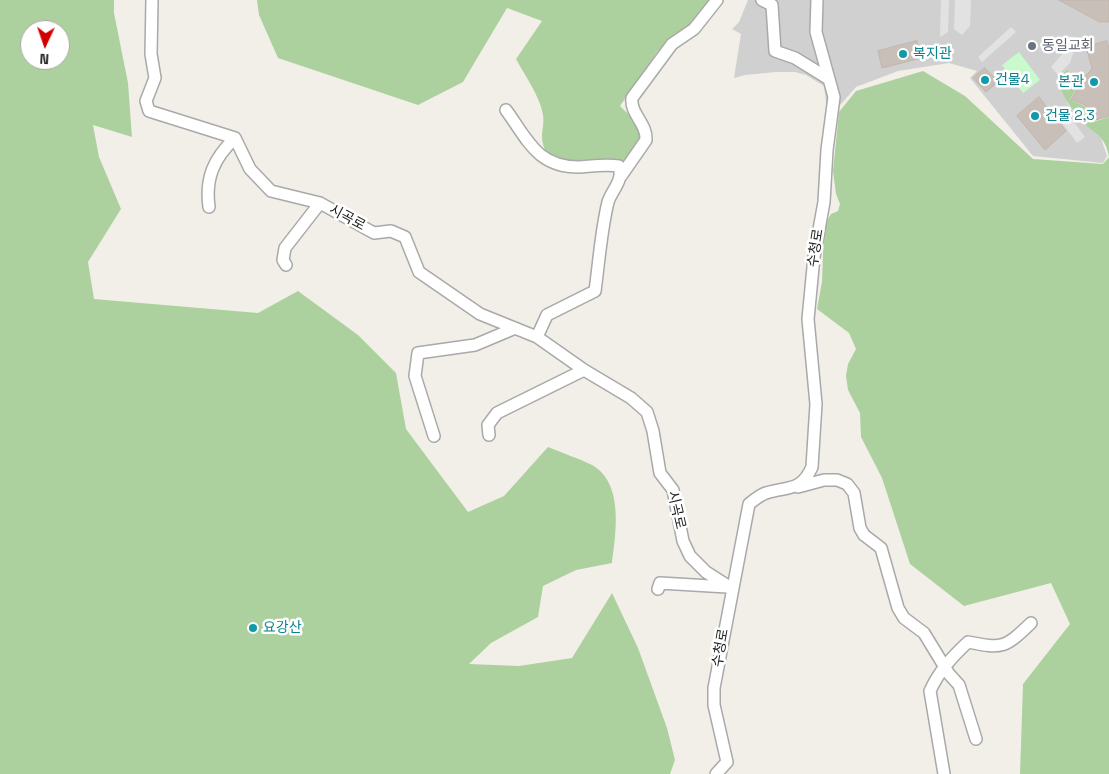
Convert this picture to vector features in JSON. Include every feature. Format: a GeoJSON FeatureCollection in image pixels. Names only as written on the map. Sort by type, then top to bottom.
{"type":"FeatureCollection","features":[{"type":"Feature","properties":{"kind":"street"},"geometry":{"type":"LineString","coordinates":[[152,0],[151,54],[155,66],[155,78],[146,101],[149,110],[235,138],[220,153],[211,174],[207,193],[209,207]]}},
{"type":"Feature","properties":{"kind":"street"},"geometry":{"type":"LineString","coordinates":[[537,337],[547,316],[595,291],[609,201],[621,176],[646,140],[644,126],[634,112],[632,98],[672,44],[694,29],[717,0]]}},
{"type":"Feature","properties":{"kind":"street"},"geometry":{"type":"LineString","coordinates":[[762,0],[772,5],[775,51],[796,58],[829,79]]}},
{"type":"Feature","properties":{"kind":"street","name":"수청로"},"geometry":{"type":"LineString","coordinates":[[791,489],[808,476],[812,467],[816,404],[808,319],[814,257],[824,202],[827,150],[834,97],[816,32],[817,0]]}},
{"type":"Feature","properties":{"kind":"street"},"geometry":{"type":"LineString","coordinates":[[506,110],[538,155],[561,165],[619,166],[621,176]]}},
{"type":"Feature","properties":{"kind":"street","name":"시곡로"},"geometry":{"type":"LineString","coordinates":[[235,138],[250,169],[271,191],[320,203],[374,233],[392,231],[405,237],[419,272],[480,314],[513,329],[537,337],[584,370],[631,398],[647,412],[653,431],[660,473],[674,490],[683,541],[690,556],[706,572],[731,588]]}},
{"type":"Feature","properties":{"kind":"street","name":"시곡로"},"geometry":{"type":"LineString","coordinates":[[286,265],[283,260],[285,248],[320,203]]}},
{"type":"Feature","properties":{"kind":"street"},"geometry":{"type":"LineString","coordinates":[[434,436],[415,376],[418,353],[475,345],[513,329]]}},
{"type":"Feature","properties":{"kind":"street"},"geometry":{"type":"LineString","coordinates":[[489,435],[488,424],[497,413],[584,370]]}},
{"type":"Feature","properties":{"kind":"street","name":"수청로"},"geometry":{"type":"LineString","coordinates":[[716,774],[728,762],[713,697],[731,588],[749,504],[766,493],[791,489],[824,480],[837,480],[847,484],[854,493],[860,528],[864,535],[881,548],[898,608],[904,618],[924,633],[944,665],[959,684],[976,739]]}},
{"type":"Feature","properties":{"kind":"street"},"geometry":{"type":"LineString","coordinates":[[658,589],[660,582],[731,588]]}},
{"type":"Feature","properties":{"kind":"street"},"geometry":{"type":"LineString","coordinates":[[944,774],[930,691],[934,680],[942,673],[944,665],[968,642],[995,647],[1012,641],[1031,623]]}},
{"type":"Feature","properties":{"kind":"shaded area","name":"동일교회"},"geometry":{"type":"Polygon","coordinates":[[[748,0],[1109,0],[1109,117],[1093,121],[1084,106],[1070,99],[1078,86],[1076,80],[1067,69],[1058,78],[1068,104],[1082,123],[1101,138],[1107,156],[1103,163],[1033,156],[970,78],[977,71],[949,63],[898,71],[856,87],[828,119],[824,86],[806,75],[795,72],[776,72],[734,78],[741,34],[732,29],[739,22],[748,0]]]}},
{"type":"Feature","properties":{"kind":"shaded area"},"geometry":{"type":"Polygon","coordinates":[[[941,0],[949,0],[948,32],[940,37],[941,0]]]}},
{"type":"Feature","properties":{"kind":"shaded area"},"geometry":{"type":"Polygon","coordinates":[[[955,0],[971,0],[970,26],[962,35],[954,29],[955,0]]]}},
{"type":"Feature","properties":{"kind":"shaded area"},"geometry":{"type":"Polygon","coordinates":[[[1011,27],[1016,32],[982,62],[978,57],[1011,27]]]}},
{"type":"Feature","properties":{"kind":"shaded area"},"geometry":{"type":"Polygon","coordinates":[[[1064,36],[1075,37],[1075,47],[1070,63],[1058,75],[1051,67],[1064,52],[1064,36]]]}},
{"type":"Feature","properties":{"kind":"shaded area"},"geometry":{"type":"Polygon","coordinates":[[[1062,106],[1085,137],[1077,143],[1055,113],[1062,106]]]}},
{"type":"Feature","properties":{"kind":"green space"},"geometry":{"type":"Polygon","coordinates":[[[0,0],[114,0],[114,13],[128,83],[132,137],[93,125],[99,157],[121,209],[88,262],[94,299],[258,313],[298,291],[358,335],[396,373],[406,429],[468,512],[504,496],[548,447],[592,465],[602,473],[609,484],[616,509],[612,563],[576,570],[543,586],[538,617],[491,643],[469,664],[519,666],[572,658],[612,593],[638,648],[667,728],[675,760],[670,774],[0,774],[0,0]]]}},
{"type":"Feature","properties":{"kind":"green space"},"geometry":{"type":"Polygon","coordinates":[[[257,0],[709,0],[689,29],[674,36],[657,52],[620,106],[633,118],[638,126],[641,143],[623,162],[613,160],[567,160],[546,153],[542,141],[543,115],[541,108],[536,93],[516,59],[542,21],[507,8],[463,82],[418,105],[278,58],[259,15],[257,0]]]}},
{"type":"Feature","properties":{"kind":"green space"},"geometry":{"type":"Polygon","coordinates":[[[1019,52],[1040,80],[1023,93],[1002,65],[1019,52]]]}},
{"type":"Feature","properties":{"kind":"green space"},"geometry":{"type":"Polygon","coordinates":[[[1067,69],[1078,86],[1070,99],[1084,106],[1093,122],[1109,117],[1109,157],[1102,139],[1081,120],[1064,96],[1058,79],[1067,69]]]}},
{"type":"Feature","properties":{"kind":"green space"},"geometry":{"type":"Polygon","coordinates":[[[923,71],[965,96],[1033,159],[1103,164],[1109,157],[1109,774],[1020,774],[1023,684],[1070,624],[1051,583],[964,606],[910,564],[882,478],[861,437],[860,413],[848,390],[846,376],[848,364],[856,349],[849,333],[817,309],[822,282],[824,226],[831,214],[838,211],[840,204],[836,194],[833,171],[839,112],[856,91],[923,71]]]}},
{"type":"Feature","properties":{"kind":"building"},"geometry":{"type":"Polygon","coordinates":[[[1059,0],[1109,0],[1109,22],[1100,22],[1059,0]]]}},
{"type":"Feature","properties":{"kind":"building","name":"복지관"},"geometry":{"type":"Polygon","coordinates":[[[917,41],[921,58],[882,68],[878,51],[917,41]]]}},
{"type":"Feature","properties":{"kind":"building","name":"본관"},"geometry":{"type":"Polygon","coordinates":[[[1107,41],[1109,48],[1109,116],[1093,121],[1085,105],[1071,99],[1079,87],[1078,77],[1087,75],[1092,68],[1086,47],[1107,41]]]}},
{"type":"Feature","properties":{"kind":"building","name":"건물4"},"geometry":{"type":"Polygon","coordinates":[[[985,68],[998,82],[986,92],[973,78],[985,68]]]}},
{"type":"Feature","properties":{"kind":"building"},"geometry":{"type":"Polygon","coordinates":[[[1039,97],[1066,131],[1045,150],[1017,116],[1039,97]]]}},
{"type":"Feature","properties":{"kind":"place","name":"동일교회"},"geometry":{"type":"Point","coordinates":[1032,46]}},
{"type":"Feature","properties":{"kind":"place","name":"복지관"},"geometry":{"type":"Point","coordinates":[903,54]}},
{"type":"Feature","properties":{"kind":"place","name":"건물4"},"geometry":{"type":"Point","coordinates":[985,80]}},
{"type":"Feature","properties":{"kind":"place","name":"본관"},"geometry":{"type":"Point","coordinates":[1094,82]}},
{"type":"Feature","properties":{"kind":"place","name":"건물 2,3"},"geometry":{"type":"Point","coordinates":[1035,116]}},
{"type":"Feature","properties":{"kind":"place","name":"요강산"},"geometry":{"type":"Point","coordinates":[253,628]}}]}
